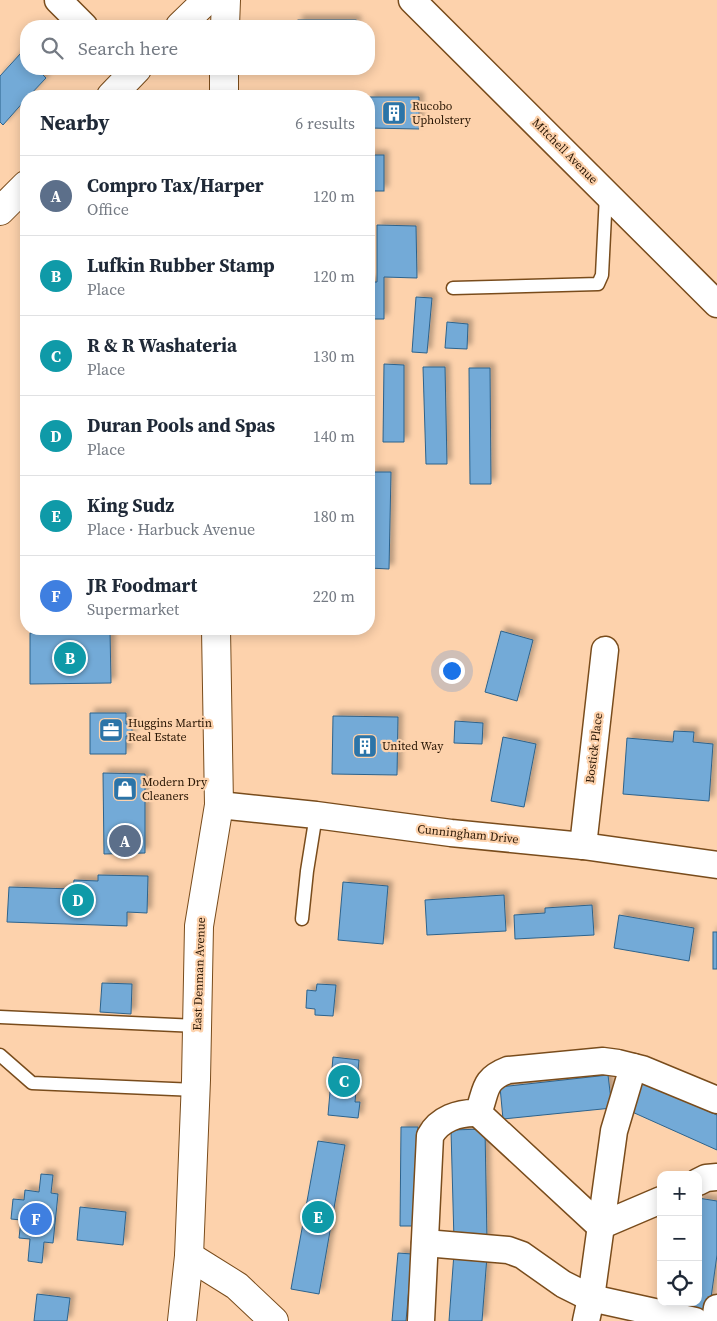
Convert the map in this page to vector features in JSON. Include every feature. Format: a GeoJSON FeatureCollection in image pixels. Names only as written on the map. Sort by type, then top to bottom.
{"type":"FeatureCollection","features":[{"type":"Feature","properties":{"kind":"main road"},"geometry":{"type":"LineString","coordinates":[[186,20],[207,0]]}},
{"type":"Feature","properties":{"kind":"main road"},"geometry":{"type":"LineString","coordinates":[[225,20],[226,0]]}},
{"type":"Feature","properties":{"kind":"main road"},"geometry":{"type":"LineString","coordinates":[[116,90],[128,75]]}},
{"type":"Feature","properties":{"kind":"main road"},"geometry":{"type":"LineString","coordinates":[[224,75],[224,90]]}},
{"type":"Feature","properties":{"kind":"main road"},"geometry":{"type":"LineString","coordinates":[[0,211],[20,191]]}},
{"type":"Feature","properties":{"kind":"main road","name":"East Denman Avenue"},"geometry":{"type":"LineString","coordinates":[[182,1321],[190,1256],[199,926],[219,805],[216,635]]}},
{"type":"Feature","properties":{"kind":"main road"},"geometry":{"type":"LineString","coordinates":[[190,1256],[237,1286],[274,1321]]}},
{"type":"Feature","properties":{"kind":"street"},"geometry":{"type":"LineString","coordinates":[[58,0],[78,20]]}},
{"type":"Feature","properties":{"kind":"street","name":"Mitchell Avenue"},"geometry":{"type":"LineString","coordinates":[[412,0],[606,192],[714,294]]}},
{"type":"Feature","properties":{"kind":"street","name":"Bostick Place"},"geometry":{"type":"LineString","coordinates":[[583,846],[606,650]]}},
{"type":"Feature","properties":{"kind":"street","name":"Cunningham Drive"},"geometry":{"type":"LineString","coordinates":[[219,805],[316,815],[451,833],[583,846],[717,865]]}},
{"type":"Feature","properties":{"kind":"street"},"geometry":{"type":"LineString","coordinates":[[478,1113],[486,1086],[495,1075],[508,1070],[603,1061],[633,1067],[717,1100]]}},
{"type":"Feature","properties":{"kind":"street"},"geometry":{"type":"LineString","coordinates":[[589,1310],[614,1130],[633,1067]]}},
{"type":"Feature","properties":{"kind":"street"},"geometry":{"type":"LineString","coordinates":[[421,1321],[430,1136],[435,1127],[447,1119],[465,1112],[478,1113],[600,1226]]}},
{"type":"Feature","properties":{"kind":"street"},"geometry":{"type":"LineString","coordinates":[[702,1180],[717,1177]]}},
{"type":"Feature","properties":{"kind":"street"},"geometry":{"type":"LineString","coordinates":[[600,1226],[657,1202]]}},
{"type":"Feature","properties":{"kind":"street"},"geometry":{"type":"LineString","coordinates":[[425,1243],[508,1250],[522,1255],[563,1284],[589,1310],[695,1321]]}},
{"type":"Feature","properties":{"kind":"street"},"geometry":{"type":"LineString","coordinates":[[715,1321],[717,1308]]}},
{"type":"Feature","properties":{"kind":"lane"},"geometry":{"type":"LineString","coordinates":[[453,288],[598,284],[602,275],[606,192]]}},
{"type":"Feature","properties":{"kind":"lane"},"geometry":{"type":"LineString","coordinates":[[302,919],[306,871],[316,815]]}},
{"type":"Feature","properties":{"kind":"lane"},"geometry":{"type":"LineString","coordinates":[[0,1017],[197,1026]]}},
{"type":"Feature","properties":{"kind":"lane"},"geometry":{"type":"LineString","coordinates":[[0,1055],[32,1083],[196,1090]]}},
{"type":"Feature","properties":{"kind":"building"},"geometry":{"type":"Polygon","coordinates":[[[20,54],[20,75],[43,75],[46,78],[35,90],[20,90],[20,106],[3,125],[0,122],[0,76],[20,54]]]}},
{"type":"Feature","properties":{"kind":"building","name":"Rucobo Upholstery"},"geometry":{"type":"Polygon","coordinates":[[[375,97],[419,97],[419,129],[375,128],[375,97]]]}},
{"type":"Feature","properties":{"kind":"building"},"geometry":{"type":"Polygon","coordinates":[[[375,155],[384,155],[384,191],[375,191],[375,155]]]}},
{"type":"Feature","properties":{"kind":"building"},"geometry":{"type":"Polygon","coordinates":[[[377,225],[416,226],[417,278],[384,277],[384,319],[375,319],[375,282],[377,282],[377,225]]]}},
{"type":"Feature","properties":{"kind":"building"},"geometry":{"type":"Polygon","coordinates":[[[416,297],[432,298],[427,353],[412,352],[416,297]]]}},
{"type":"Feature","properties":{"kind":"building"},"geometry":{"type":"Polygon","coordinates":[[[447,322],[468,324],[467,349],[445,348],[447,322]]]}},
{"type":"Feature","properties":{"kind":"building"},"geometry":{"type":"Polygon","coordinates":[[[384,364],[404,365],[404,442],[383,442],[384,364]]]}},
{"type":"Feature","properties":{"kind":"building"},"geometry":{"type":"Polygon","coordinates":[[[423,367],[445,367],[447,464],[426,464],[423,367]]]}},
{"type":"Feature","properties":{"kind":"building"},"geometry":{"type":"Polygon","coordinates":[[[469,368],[490,368],[491,484],[470,484],[469,368]]]}},
{"type":"Feature","properties":{"kind":"building"},"geometry":{"type":"Polygon","coordinates":[[[375,472],[391,472],[389,569],[375,568],[375,472]]]}},
{"type":"Feature","properties":{"kind":"building"},"geometry":{"type":"Polygon","coordinates":[[[501,631],[533,640],[517,701],[485,692],[501,631]]]}},
{"type":"Feature","properties":{"kind":"building"},"geometry":{"type":"Polygon","coordinates":[[[30,635],[110,635],[111,683],[30,684],[30,635]]]}},
{"type":"Feature","properties":{"kind":"building","name":"Huggins Martin Real Estate"},"geometry":{"type":"Polygon","coordinates":[[[90,713],[126,713],[126,724],[132,724],[132,736],[126,736],[126,754],[90,754],[90,713]]]}},
{"type":"Feature","properties":{"kind":"building","name":"United Way"},"geometry":{"type":"Polygon","coordinates":[[[333,716],[398,717],[397,775],[332,774],[333,716]]]}},
{"type":"Feature","properties":{"kind":"building"},"geometry":{"type":"Polygon","coordinates":[[[455,721],[483,723],[482,744],[454,743],[455,721]]]}},
{"type":"Feature","properties":{"kind":"building"},"geometry":{"type":"Polygon","coordinates":[[[674,731],[694,732],[693,742],[713,744],[709,801],[623,794],[627,738],[673,742],[674,731]]]}},
{"type":"Feature","properties":{"kind":"building"},"geometry":{"type":"Polygon","coordinates":[[[503,737],[536,744],[524,807],[491,801],[503,737]]]}},
{"type":"Feature","properties":{"kind":"building"},"geometry":{"type":"Polygon","coordinates":[[[103,773],[145,774],[145,853],[104,854],[103,773]]]}},
{"type":"Feature","properties":{"kind":"building"},"geometry":{"type":"Polygon","coordinates":[[[98,875],[148,876],[147,913],[127,912],[127,926],[7,922],[9,887],[73,889],[74,880],[98,881],[98,875]]]}},
{"type":"Feature","properties":{"kind":"building"},"geometry":{"type":"Polygon","coordinates":[[[343,882],[388,886],[383,944],[338,940],[343,882]]]}},
{"type":"Feature","properties":{"kind":"building"},"geometry":{"type":"Polygon","coordinates":[[[504,895],[506,931],[427,935],[425,900],[504,895]]]}},
{"type":"Feature","properties":{"kind":"building"},"geometry":{"type":"Polygon","coordinates":[[[592,905],[594,935],[515,939],[514,915],[545,913],[545,908],[592,905]]]}},
{"type":"Feature","properties":{"kind":"building"},"geometry":{"type":"Polygon","coordinates":[[[619,915],[694,928],[689,961],[614,948],[619,915]]]}},
{"type":"Feature","properties":{"kind":"building"},"geometry":{"type":"Polygon","coordinates":[[[713,932],[717,932],[717,969],[713,969],[713,932]]]}},
{"type":"Feature","properties":{"kind":"building"},"geometry":{"type":"Polygon","coordinates":[[[102,983],[132,984],[131,1014],[100,1012],[102,983]]]}},
{"type":"Feature","properties":{"kind":"building"},"geometry":{"type":"Polygon","coordinates":[[[317,984],[336,985],[333,1016],[315,1015],[315,1009],[306,1008],[307,990],[316,991],[317,984]]]}},
{"type":"Feature","properties":{"kind":"building"},"geometry":{"type":"Polygon","coordinates":[[[333,1057],[359,1060],[355,1102],[360,1102],[358,1118],[328,1115],[333,1057]]]}},
{"type":"Feature","properties":{"kind":"building"},"geometry":{"type":"Polygon","coordinates":[[[608,1075],[612,1108],[503,1119],[500,1087],[608,1075]]]}},
{"type":"Feature","properties":{"kind":"building"},"geometry":{"type":"Polygon","coordinates":[[[643,1082],[717,1115],[717,1150],[630,1111],[643,1082]]]}},
{"type":"Feature","properties":{"kind":"building"},"geometry":{"type":"Polygon","coordinates":[[[401,1127],[418,1127],[417,1226],[400,1226],[401,1127]]]}},
{"type":"Feature","properties":{"kind":"building"},"geometry":{"type":"Polygon","coordinates":[[[485,1129],[487,1241],[454,1241],[451,1130],[485,1129]]]}},
{"type":"Feature","properties":{"kind":"building"},"geometry":{"type":"Polygon","coordinates":[[[318,1141],[345,1145],[319,1294],[291,1289],[318,1141]]]}},
{"type":"Feature","properties":{"kind":"building"},"geometry":{"type":"Polygon","coordinates":[[[41,1174],[53,1175],[51,1193],[58,1194],[53,1243],[44,1242],[42,1263],[28,1261],[30,1239],[19,1238],[21,1220],[11,1219],[13,1199],[24,1200],[25,1190],[39,1192],[41,1174]]]}},
{"type":"Feature","properties":{"kind":"building"},"geometry":{"type":"Polygon","coordinates":[[[702,1199],[717,1201],[717,1255],[709,1312],[677,1307],[702,1306],[702,1199]]]}},
{"type":"Feature","properties":{"kind":"building"},"geometry":{"type":"Polygon","coordinates":[[[80,1207],[126,1212],[123,1245],[77,1240],[80,1207]]]}},
{"type":"Feature","properties":{"kind":"building"},"geometry":{"type":"Polygon","coordinates":[[[398,1253],[412,1254],[406,1321],[392,1321],[398,1253]]]}},
{"type":"Feature","properties":{"kind":"building"},"geometry":{"type":"Polygon","coordinates":[[[454,1253],[487,1256],[482,1321],[449,1321],[454,1253]]]}},
{"type":"Feature","properties":{"kind":"building"},"geometry":{"type":"Polygon","coordinates":[[[37,1294],[70,1298],[67,1321],[34,1321],[37,1294]]]}},
{"type":"Feature","properties":{"kind":"place","name":"Rucobo Upholstery"},"geometry":{"type":"Point","coordinates":[394,113]}},
{"type":"Feature","properties":{"kind":"place","name":"Lufkin Rubber Stamp"},"geometry":{"type":"Point","coordinates":[70,658]}},
{"type":"Feature","properties":{"kind":"place","name":"Huggins Martin Real Estate"},"geometry":{"type":"Point","coordinates":[111,730]}},
{"type":"Feature","properties":{"kind":"place","name":"United Way"},"geometry":{"type":"Point","coordinates":[365,746]}},
{"type":"Feature","properties":{"kind":"place","name":"Modern Dry Cleaners"},"geometry":{"type":"Point","coordinates":[125,789]}},
{"type":"Feature","properties":{"kind":"place","name":"Compro Tax/Harper"},"geometry":{"type":"Point","coordinates":[125,841]}},
{"type":"Feature","properties":{"kind":"place","name":"Duran Pools and Spas"},"geometry":{"type":"Point","coordinates":[78,900]}},
{"type":"Feature","properties":{"kind":"place","name":"R & R Washateria"},"geometry":{"type":"Point","coordinates":[344,1081]}},
{"type":"Feature","properties":{"kind":"place","name":"King Sudz"},"geometry":{"type":"Point","coordinates":[318,1217]}},
{"type":"Feature","properties":{"kind":"place","name":"JR Foodmart"},"geometry":{"type":"Point","coordinates":[36,1219]}}]}
